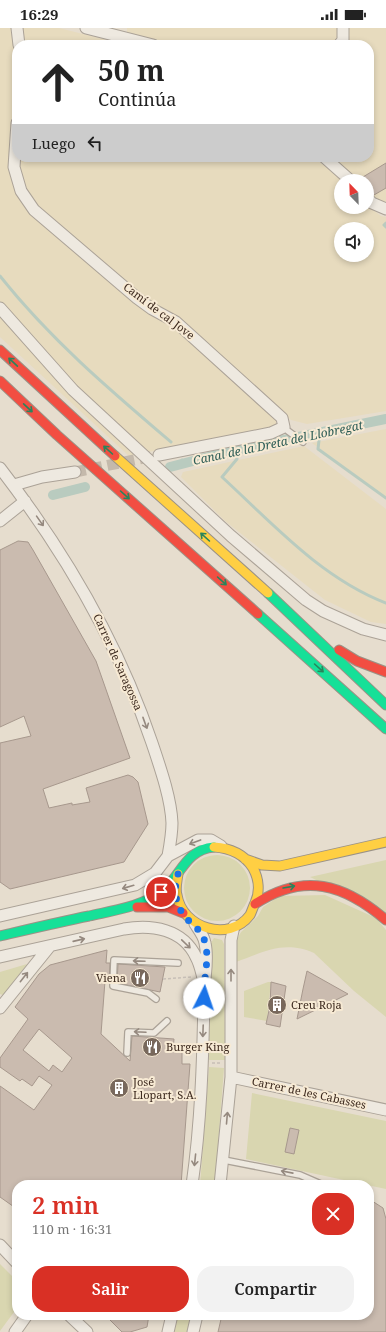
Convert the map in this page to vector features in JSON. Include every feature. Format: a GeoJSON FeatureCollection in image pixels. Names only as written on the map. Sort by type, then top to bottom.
{"type":"FeatureCollection","features":[{"type":"Feature","properties":{"kind":"main road"},"geometry":{"type":"LineString","coordinates":[[0,350],[56,403],[276,600],[386,705]]}},
{"type":"Feature","properties":{"kind":"main road"},"geometry":{"type":"LineString","coordinates":[[0,381],[386,729]]}},
{"type":"Feature","properties":{"kind":"main road"},"geometry":{"type":"LineString","coordinates":[[276,600],[330,644],[357,661],[386,672]]}},
{"type":"Feature","properties":{"kind":"main road"},"geometry":{"type":"LineString","coordinates":[[350,697],[386,734]]}},
{"type":"Feature","properties":{"kind":"main road"},"geometry":{"type":"LineString","coordinates":[[304,861],[342,846],[386,835]]}},
{"type":"Feature","properties":{"kind":"main road"},"geometry":{"type":"LineString","coordinates":[[0,936],[129,907],[152,898],[169,887],[183,864],[191,856],[201,850],[212,847],[235,851],[245,858],[262,865],[271,866],[304,861],[386,842]]}},
{"type":"Feature","properties":{"kind":"main road"},"geometry":{"type":"LineString","coordinates":[[129,907],[168,907],[183,913],[195,924],[215,930],[234,926],[247,917],[255,904],[258,891],[254,870],[245,858]]}},
{"type":"Feature","properties":{"kind":"main road"},"geometry":{"type":"LineString","coordinates":[[178,874],[175,894],[183,913]]}},
{"type":"Feature","properties":{"kind":"main road"},"geometry":{"type":"LineString","coordinates":[[258,891],[269,883]]}},
{"type":"Feature","properties":{"kind":"main road"},"geometry":{"type":"LineString","coordinates":[[255,904],[266,895],[278,889],[311,885],[330,887],[350,894],[366,902],[386,920]]}},
{"type":"Feature","properties":{"kind":"street"},"geometry":{"type":"LineString","coordinates":[[17,28],[18,40]]}},
{"type":"Feature","properties":{"kind":"street"},"geometry":{"type":"LineString","coordinates":[[86,28],[133,40]]}},
{"type":"Feature","properties":{"kind":"street"},"geometry":{"type":"LineString","coordinates":[[343,28],[343,40]]}},
{"type":"Feature","properties":{"kind":"street","name":"Camí de cal Jove"},"geometry":{"type":"LineString","coordinates":[[14,162],[14,167],[21,191],[34,210],[137,298],[152,309],[176,322],[194,337],[282,418],[286,429]]}},
{"type":"Feature","properties":{"kind":"street"},"geometry":{"type":"LineString","coordinates":[[330,162],[343,174]]}},
{"type":"Feature","properties":{"kind":"street"},"geometry":{"type":"LineString","coordinates":[[374,205],[386,209]]}},
{"type":"Feature","properties":{"kind":"street"},"geometry":{"type":"LineString","coordinates":[[0,308],[73,390],[231,536],[306,600],[323,611],[363,629],[386,635]]}},
{"type":"Feature","properties":{"kind":"street"},"geometry":{"type":"LineString","coordinates":[[159,455],[286,429]]}},
{"type":"Feature","properties":{"kind":"street","name":"Carrer de Saragossa"},"geometry":{"type":"LineString","coordinates":[[0,468],[53,540],[107,633],[134,696],[158,762],[170,809],[172,829],[168,856]]}},
{"type":"Feature","properties":{"kind":"street"},"geometry":{"type":"LineString","coordinates":[[14,485],[42,477],[75,472]]}},
{"type":"Feature","properties":{"kind":"street"},"geometry":{"type":"LineString","coordinates":[[0,521],[25,501]]}},
{"type":"Feature","properties":{"kind":"street"},"geometry":{"type":"LineString","coordinates":[[0,916],[135,885],[155,873],[168,856],[198,840],[211,840],[223,848]]}},
{"type":"Feature","properties":{"kind":"street"},"geometry":{"type":"LineString","coordinates":[[193,1180],[196,1161],[202,1070],[204,982],[206,967],[205,943],[195,924]]}},
{"type":"Feature","properties":{"kind":"street"},"geometry":{"type":"LineString","coordinates":[[0,958],[140,926],[156,927],[169,931],[190,947],[197,958],[204,982]]}},
{"type":"Feature","properties":{"kind":"street"},"geometry":{"type":"LineString","coordinates":[[221,1180],[232,1077],[231,940],[234,926]]}},
{"type":"Feature","properties":{"kind":"street"},"geometry":{"type":"LineString","coordinates":[[0,1008],[50,946]]}},
{"type":"Feature","properties":{"kind":"street","name":"Carrer de les Cabasses"},"geometry":{"type":"LineString","coordinates":[[232,1077],[386,1110]]}},
{"type":"Feature","properties":{"kind":"street"},"geometry":{"type":"LineString","coordinates":[[0,1245],[12,1258]]}},
{"type":"Feature","properties":{"kind":"street"},"geometry":{"type":"LineString","coordinates":[[14,1332],[23,1320]]}},
{"type":"Feature","properties":{"kind":"street"},"geometry":{"type":"LineString","coordinates":[[74,1320],[87,1332]]}},
{"type":"Feature","properties":{"kind":"street"},"geometry":{"type":"LineString","coordinates":[[168,1332],[171,1320]]}},
{"type":"Feature","properties":{"kind":"street"},"geometry":{"type":"LineString","coordinates":[[193,1332],[196,1320]]}},
{"type":"Feature","properties":{"kind":"lane"},"geometry":{"type":"LineString","coordinates":[[286,429],[296,429]]}},
{"type":"Feature","properties":{"kind":"lane"},"geometry":{"type":"LineString","coordinates":[[286,429],[303,442]]}},
{"type":"Feature","properties":{"kind":"lane"},"geometry":{"type":"LineString","coordinates":[[156,999],[148,993],[113,986],[114,960],[178,963]]}},
{"type":"Feature","properties":{"kind":"lane"},"geometry":{"type":"LineString","coordinates":[[187,997],[204,998]]}},
{"type":"Feature","properties":{"kind":"lane"},"geometry":{"type":"LineString","coordinates":[[127,1052],[128,1032],[154,1033],[167,1021]]}},
{"type":"Feature","properties":{"kind":"lane"},"geometry":{"type":"LineString","coordinates":[[224,1160],[300,1175],[312,1180]]}},
{"type":"Feature","properties":{"kind":"path"},"geometry":{"type":"LineString","coordinates":[[162,979],[193,977]]}},
{"type":"Feature","properties":{"kind":"path"},"geometry":{"type":"LineString","coordinates":[[209,1063],[224,1064]]}},
{"type":"Feature","properties":{"kind":"shaded area"},"geometry":{"type":"Polygon","coordinates":[[[0,28],[11,28],[14,40],[12,40],[12,162],[15,162],[15,187],[176,328],[276,419],[276,424],[272,427],[129,456],[0,337],[0,28]]]}},
{"type":"Feature","properties":{"kind":"shaded area"},"geometry":{"type":"Polygon","coordinates":[[[21,28],[59,28],[107,40],[23,40],[21,28]]]}},
{"type":"Feature","properties":{"kind":"shaded area"},"geometry":{"type":"Polygon","coordinates":[[[127,28],[340,28],[337,40],[156,40],[127,32],[127,28]]]}},
{"type":"Feature","properties":{"kind":"shaded area"},"geometry":{"type":"Polygon","coordinates":[[[347,28],[386,28],[386,206],[374,197],[374,174],[351,174],[338,162],[374,162],[374,40],[348,40],[347,28]]]}},
{"type":"Feature","properties":{"kind":"shaded area"},"geometry":{"type":"Polygon","coordinates":[[[20,162],[319,162],[335,174],[334,214],[374,214],[374,210],[381,216],[386,217],[386,411],[307,424],[291,420],[39,208],[25,187],[20,172],[20,162]]]}},
{"type":"Feature","properties":{"kind":"shaded area"},"geometry":{"type":"Polygon","coordinates":[[[386,429],[386,497],[312,443],[386,429]]]}},
{"type":"Feature","properties":{"kind":"shaded area"},"geometry":{"type":"Polygon","coordinates":[[[304,446],[386,509],[386,624],[371,622],[325,600],[225,521],[181,477],[183,472],[304,446]]]}},
{"type":"Feature","properties":{"kind":"shaded area"},"geometry":{"type":"Polygon","coordinates":[[[210,855],[224,855],[236,860],[245,869],[250,881],[248,901],[241,912],[224,921],[210,921],[198,916],[189,907],[184,895],[184,881],[189,869],[198,860],[210,855]]]}},
{"type":"Feature","properties":{"kind":"shaded area"},"geometry":{"type":"Polygon","coordinates":[[[386,860],[386,914],[310,877],[386,860]]]}},
{"type":"Feature","properties":{"kind":"shaded area"},"geometry":{"type":"Polygon","coordinates":[[[325,895],[376,918],[386,930],[386,1017],[354,991],[314,953],[303,949],[284,947],[265,951],[236,962],[235,943],[241,932],[258,916],[263,907],[280,896],[325,895]]]}},
{"type":"Feature","properties":{"kind":"shaded area"},"geometry":{"type":"Polygon","coordinates":[[[214,938],[222,940],[224,944],[225,1060],[209,1060],[209,946],[214,938]]]}},
{"type":"Feature","properties":{"kind":"shaded area"},"geometry":{"type":"Polygon","coordinates":[[[27,964],[7,992],[3,995],[0,994],[0,972],[27,964]]]}},
{"type":"Feature","properties":{"kind":"shaded area"},"geometry":{"type":"Polygon","coordinates":[[[271,982],[267,1021],[244,1017],[244,991],[271,982]]]}},
{"type":"Feature","properties":{"kind":"shaded area"},"geometry":{"type":"Polygon","coordinates":[[[209,1067],[224,1068],[215,1180],[200,1180],[209,1067]]]}},
{"type":"Feature","properties":{"kind":"shaded area"},"geometry":{"type":"Polygon","coordinates":[[[252,1093],[386,1121],[386,1189],[374,1186],[374,1180],[344,1180],[246,1159],[252,1093]]]}},
{"type":"Feature","properties":{"kind":"shaded area"},"geometry":{"type":"Polygon","coordinates":[[[0,1264],[12,1276],[12,1315],[0,1331],[0,1264]]]}},
{"type":"Feature","properties":{"kind":"shaded area"},"geometry":{"type":"Polygon","coordinates":[[[177,1320],[193,1320],[190,1332],[174,1332],[177,1320]]]}},
{"type":"Feature","properties":{"kind":"building"},"geometry":{"type":"Polygon","coordinates":[[[386,163],[386,188],[374,195],[374,174],[368,174],[386,163]]]}},
{"type":"Feature","properties":{"kind":"building"},"geometry":{"type":"Polygon","coordinates":[[[18,541],[28,542],[96,661],[130,758],[43,789],[49,808],[72,803],[72,805],[90,802],[86,788],[128,775],[133,777],[138,782],[148,824],[124,862],[10,889],[0,882],[0,743],[31,736],[24,716],[0,727],[0,550],[18,541]]]}},
{"type":"Feature","properties":{"kind":"building"},"geometry":{"type":"Polygon","coordinates":[[[107,950],[106,963],[110,963],[109,982],[105,981],[101,1034],[130,1061],[132,1036],[174,1039],[173,1050],[182,1051],[182,1064],[190,1064],[181,1180],[12,1180],[12,1205],[0,1197],[0,1086],[34,1110],[52,1085],[39,1076],[32,1086],[22,1079],[20,1081],[0,1067],[0,1058],[28,1019],[15,1007],[39,974],[50,965],[107,950]],[[39,1029],[23,1050],[49,1071],[53,1065],[62,1072],[72,1058],[39,1029]]]}},
{"type":"Feature","properties":{"kind":"building","name":"Viena"},"geometry":{"type":"Polygon","coordinates":[[[118,964],[165,967],[160,992],[117,983],[118,964]]]}},
{"type":"Feature","properties":{"kind":"building"},"geometry":{"type":"Polygon","coordinates":[[[307,971],[348,994],[297,1019],[303,989],[307,971]]]}},
{"type":"Feature","properties":{"kind":"building","name":"Creu Roja"},"geometry":{"type":"Polygon","coordinates":[[[271,982],[286,986],[280,1027],[266,1024],[270,1006],[271,982]]]}},
{"type":"Feature","properties":{"kind":"building"},"geometry":{"type":"Polygon","coordinates":[[[290,1128],[299,1130],[294,1154],[285,1152],[290,1128]]]}},
{"type":"Feature","properties":{"kind":"building"},"geometry":{"type":"Polygon","coordinates":[[[374,1202],[383,1208],[386,1219],[386,1332],[218,1332],[221,1320],[374,1320],[374,1202]]]}},
{"type":"Feature","properties":{"kind":"building"},"geometry":{"type":"Polygon","coordinates":[[[110,1320],[148,1320],[147,1327],[130,1332],[122,1332],[110,1320]]]}},
{"type":"Feature","properties":{"kind":"waterway"},"geometry":{"type":"LineString","coordinates":[[386,223],[384,225],[386,227]]}},
{"type":"Feature","properties":{"kind":"waterway"},"geometry":{"type":"LineString","coordinates":[[0,276],[39,321],[81,363],[171,442]]}},
{"type":"Feature","properties":{"kind":"waterway","name":"Canal de la Dreta del Llobregat"},"geometry":{"type":"LineString","coordinates":[[170,467],[235,450],[386,419]]}},
{"type":"Feature","properties":{"kind":"waterway"},"geometry":{"type":"LineString","coordinates":[[320,432],[318,449],[386,498]]}},
{"type":"Feature","properties":{"kind":"waterway"},"geometry":{"type":"LineString","coordinates":[[235,450],[237,459],[222,477],[298,548],[340,579],[362,592],[386,603]]}},
{"type":"Feature","properties":{"kind":"waterway","name":"Canal de la Dreta del Llobregat"},"geometry":{"type":"LineString","coordinates":[[182,460],[183,464]]}},
{"type":"Feature","properties":{"kind":"waterway","name":"Canal de la Dreta del Llobregat"},"geometry":{"type":"LineString","coordinates":[[53,495],[85,487]]}},
{"type":"Feature","properties":{"kind":"tunnel"},"geometry":{"type":"LineString","coordinates":[[75,472],[154,456]]}},
{"type":"Feature","properties":{"kind":"traffic: fast"},"geometry":{"type":"LineString","coordinates":[[268,593],[386,705]]}},
{"type":"Feature","properties":{"kind":"traffic: fast"},"geometry":{"type":"LineString","coordinates":[[258,614],[386,729]]}},
{"type":"Feature","properties":{"kind":"traffic: fast"},"geometry":{"type":"LineString","coordinates":[[0,936],[122,909],[138,904],[153,897],[170,884],[194,854],[203,849],[214,847]]}},
{"type":"Feature","properties":{"kind":"traffic: slow"},"geometry":{"type":"LineString","coordinates":[[115,456],[268,593]]}},
{"type":"Feature","properties":{"kind":"traffic: slow"},"geometry":{"type":"LineString","coordinates":[[245,859],[262,865],[280,866],[386,842]]}},
{"type":"Feature","properties":{"kind":"traffic: slow"},"geometry":{"type":"LineString","coordinates":[[178,874],[176,885],[177,895],[181,906],[188,916],[197,923],[208,928],[219,930],[241,924],[250,915],[257,899],[258,881],[255,872],[241,855],[231,850],[214,847]]}},
{"type":"Feature","properties":{"kind":"traffic: jam"},"geometry":{"type":"LineString","coordinates":[[0,350],[115,456]]}},
{"type":"Feature","properties":{"kind":"traffic: jam"},"geometry":{"type":"LineString","coordinates":[[0,381],[57,435],[258,614]]}},
{"type":"Feature","properties":{"kind":"traffic: jam"},"geometry":{"type":"LineString","coordinates":[[339,650],[357,661],[386,672]]}},
{"type":"Feature","properties":{"kind":"traffic: jam"},"geometry":{"type":"LineString","coordinates":[[255,904],[273,894],[290,888],[323,886],[355,898],[386,920]]}},
{"type":"Feature","properties":{"kind":"traffic: jam"},"geometry":{"type":"LineString","coordinates":[[137,907],[168,907],[183,913]]}},
{"type":"Feature","properties":{"kind":"place","name":"Viena"},"geometry":{"type":"Point","coordinates":[140,978]}},
{"type":"Feature","properties":{"kind":"place","name":"Creu Roja"},"geometry":{"type":"Point","coordinates":[277,1005]}},
{"type":"Feature","properties":{"kind":"place","name":"Burger King"},"geometry":{"type":"Point","coordinates":[152,1047]}},
{"type":"Feature","properties":{"kind":"place","name":"José Llopart, S.A."},"geometry":{"type":"Point","coordinates":[119,1088]}},
{"type":"Feature","properties":{"kind":"route"},"geometry":{"type":"LineString","coordinates":[[161,892],[169,887],[178,874],[175,884],[175,894],[178,904],[188,920],[195,924],[204,938],[206,967],[204,998]]}}]}
